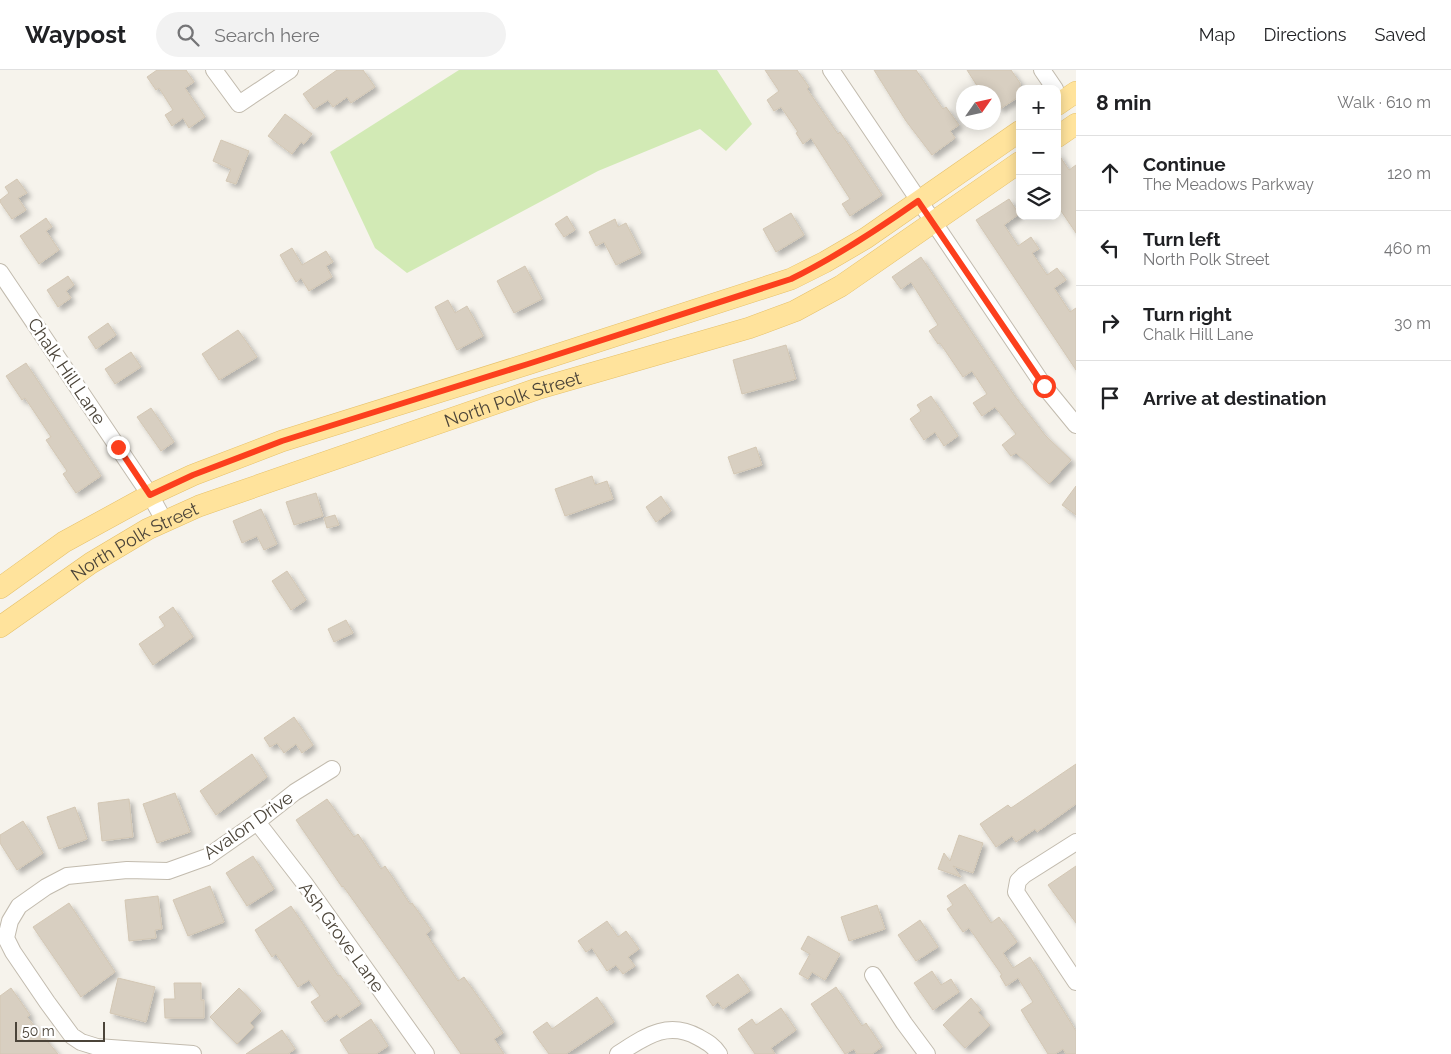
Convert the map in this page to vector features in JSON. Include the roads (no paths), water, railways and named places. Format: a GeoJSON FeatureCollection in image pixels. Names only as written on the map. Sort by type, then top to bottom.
{"type":"FeatureCollection","features":[{"type":"Feature","properties":{"kind":"main road"},"geometry":{"type":"LineString","coordinates":[[1061,134],[1076,124]]}},
{"type":"Feature","properties":{"kind":"main road","name":"North Polk Street"},"geometry":{"type":"LineString","coordinates":[[0,588],[64,542],[150,495],[193,475],[282,441],[791,279],[866,238],[1016,134]]}},
{"type":"Feature","properties":{"kind":"main road","name":"North Polk Street"},"geometry":{"type":"LineString","coordinates":[[2,620],[148,529],[199,506],[537,389],[749,328],[795,311],[841,286],[1016,165]]}},
{"type":"Feature","properties":{"kind":"main road"},"geometry":{"type":"LineString","coordinates":[[528,364],[537,389]]}},
{"type":"Feature","properties":{"kind":"street"},"geometry":{"type":"LineString","coordinates":[[214,70],[239,104],[290,70]]}},
{"type":"Feature","properties":{"kind":"street"},"geometry":{"type":"LineString","coordinates":[[831,70],[1044,386],[1076,424]]}},
{"type":"Feature","properties":{"kind":"street"},"geometry":{"type":"LineString","coordinates":[[1042,70],[1062,96],[1076,119]]}},
{"type":"Feature","properties":{"kind":"street","name":"Chalk Hill Lane"},"geometry":{"type":"LineString","coordinates":[[0,272],[150,495],[165,522]]}},
{"type":"Feature","properties":{"kind":"street","name":"Avalon Drive"},"geometry":{"type":"LineString","coordinates":[[193,1054],[97,1047],[81,1042],[72,1036],[19,961],[6,938],[10,921],[19,906],[46,887],[67,876],[127,870],[168,871],[207,857],[257,822],[295,792],[332,769]]}},
{"type":"Feature","properties":{"kind":"street","name":"Ash Grove Lane"},"geometry":{"type":"LineString","coordinates":[[257,822],[305,884],[425,1054]]}},
{"type":"Feature","properties":{"kind":"street"},"geometry":{"type":"LineString","coordinates":[[1076,842],[1024,874],[1016,886],[1016,892],[1076,982]]}},
{"type":"Feature","properties":{"kind":"street"},"geometry":{"type":"LineString","coordinates":[[873,975],[927,1054]]}},
{"type":"Feature","properties":{"kind":"street"},"geometry":{"type":"LineString","coordinates":[[618,1054],[643,1038],[670,1029],[686,1030],[712,1044],[719,1054]]}}]}
